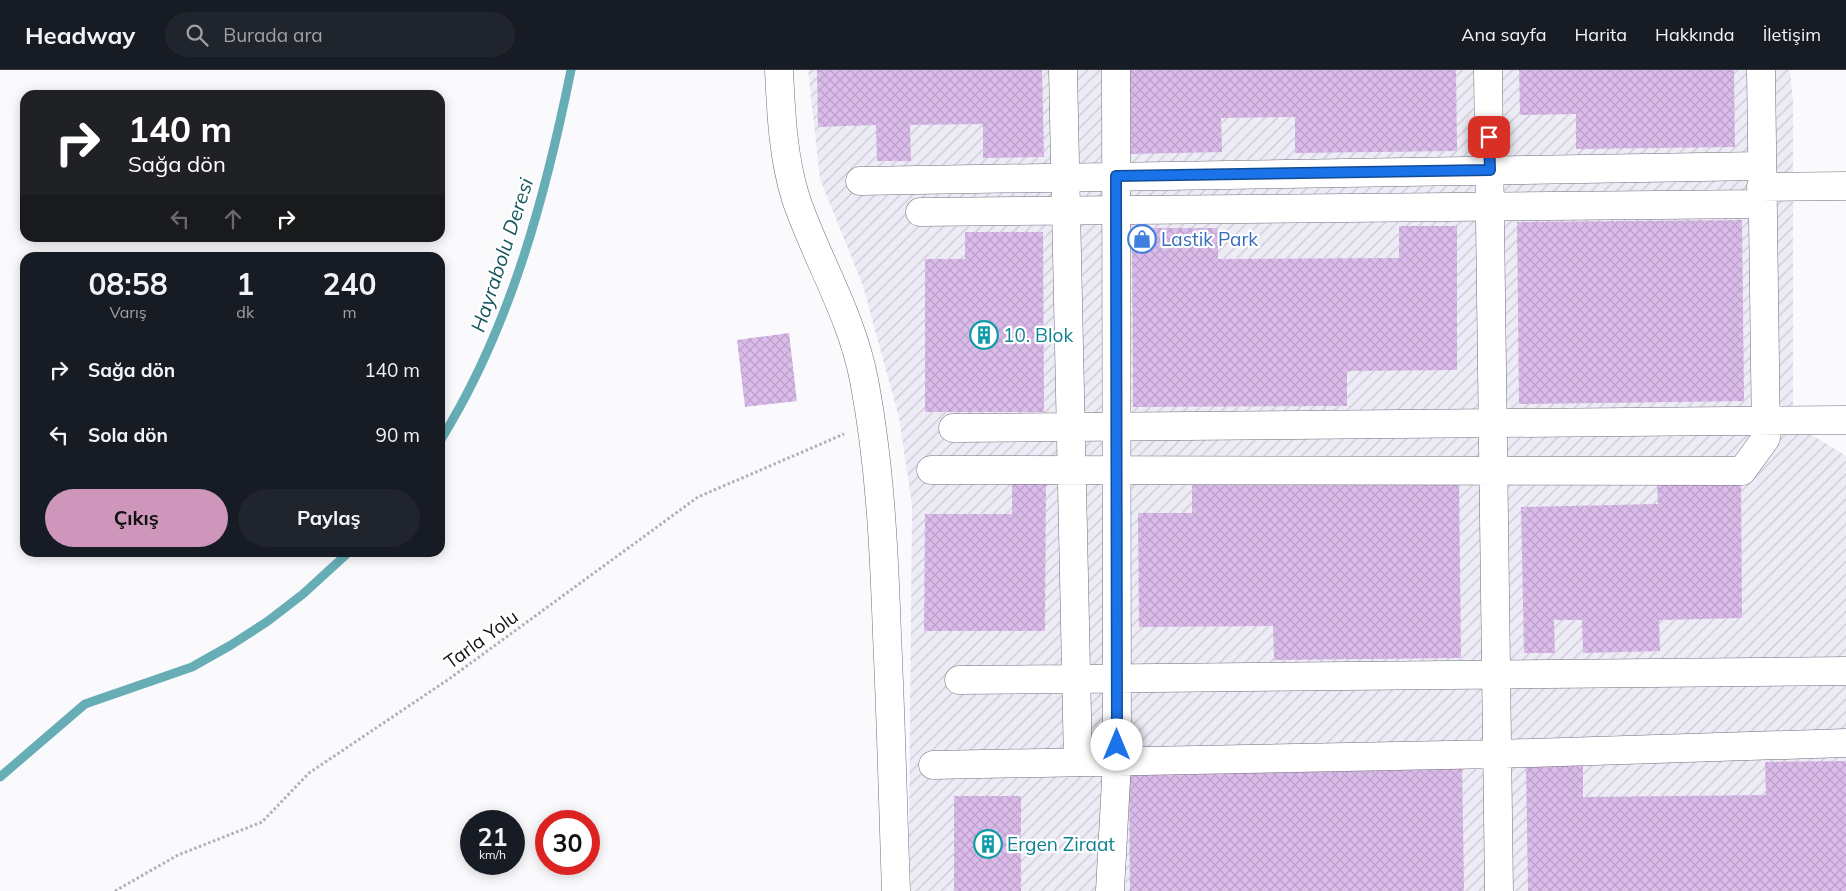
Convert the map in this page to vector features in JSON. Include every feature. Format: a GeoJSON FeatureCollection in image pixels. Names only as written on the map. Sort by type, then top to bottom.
{"type":"FeatureCollection","features":[{"type":"Feature","properties":{"kind":"street"},"geometry":{"type":"LineString","coordinates":[[779,70],[785,148],[796,196],[812,241],[847,322],[862,369],[872,422],[883,523],[896,891]]}},
{"type":"Feature","properties":{"kind":"street"},"geometry":{"type":"LineString","coordinates":[[1063,70],[1078,762]]}},
{"type":"Feature","properties":{"kind":"street"},"geometry":{"type":"LineString","coordinates":[[1110,891],[1117,762],[1116,70]]}},
{"type":"Feature","properties":{"kind":"street"},"geometry":{"type":"LineString","coordinates":[[1488,70],[1499,891]]}},
{"type":"Feature","properties":{"kind":"street"},"geometry":{"type":"LineString","coordinates":[[931,470],[1742,471],[1766,438],[1760,70]]}},
{"type":"Feature","properties":{"kind":"street"},"geometry":{"type":"LineString","coordinates":[[860,181],[1490,170],[1761,186],[1846,186]]}},
{"type":"Feature","properties":{"kind":"street"},"geometry":{"type":"LineString","coordinates":[[920,212],[1490,208],[1761,186]]}},
{"type":"Feature","properties":{"kind":"street"},"geometry":{"type":"LineString","coordinates":[[953,428],[1846,420]]}},
{"type":"Feature","properties":{"kind":"street"},"geometry":{"type":"LineString","coordinates":[[958,680],[1846,671]]}},
{"type":"Feature","properties":{"kind":"street"},"geometry":{"type":"LineString","coordinates":[[933,765],[1497,754],[1846,743]]}},
{"type":"Feature","properties":{"kind":"path","name":"Tarla Yolu"},"geometry":{"type":"LineString","coordinates":[[115,891],[178,855],[262,822],[309,773],[450,679],[698,497],[872,422]]}},
{"type":"Feature","properties":{"kind":"shaded area"},"geometry":{"type":"Polygon","coordinates":[[[808,70],[1790,70],[1793,100],[1793,423],[1846,456],[1846,891],[911,891],[909,839],[912,505],[899,418],[863,286],[820,179],[808,70]]]}},
{"type":"Feature","properties":{"kind":"building"},"geometry":{"type":"Polygon","coordinates":[[[817,70],[1042,70],[1044,157],[983,158],[983,124],[910,125],[911,161],[877,161],[876,125],[818,127],[817,70]]]}},
{"type":"Feature","properties":{"kind":"building"},"geometry":{"type":"Polygon","coordinates":[[[1130,70],[1456,70],[1457,151],[1295,153],[1295,117],[1221,118],[1222,152],[1131,154],[1130,70]]]}},
{"type":"Feature","properties":{"kind":"building"},"geometry":{"type":"Polygon","coordinates":[[[1519,70],[1734,70],[1735,147],[1576,149],[1576,114],[1520,115],[1519,70]]]}},
{"type":"Feature","properties":{"kind":"building"},"geometry":{"type":"Polygon","coordinates":[[[1742,220],[1744,401],[1519,404],[1517,222],[1742,220]]]}},
{"type":"Feature","properties":{"kind":"building"},"geometry":{"type":"Polygon","coordinates":[[[1399,226],[1457,226],[1457,370],[1347,371],[1347,406],[1133,407],[1132,228],[1218,228],[1218,259],[1399,258],[1399,226]]]}},
{"type":"Feature","properties":{"kind":"building","name":"10. Blok"},"geometry":{"type":"Polygon","coordinates":[[[965,232],[1043,232],[1044,412],[925,412],[925,259],[965,259],[965,232]]]}},
{"type":"Feature","properties":{"kind":"building"},"geometry":{"type":"Polygon","coordinates":[[[789,333],[797,401],[745,407],[737,340],[789,333]]]}},
{"type":"Feature","properties":{"kind":"building"},"geometry":{"type":"Polygon","coordinates":[[[1459,479],[1461,658],[1274,660],[1273,626],[1139,627],[1138,513],[1192,513],[1192,482],[1459,479]]]}},
{"type":"Feature","properties":{"kind":"building"},"geometry":{"type":"Polygon","coordinates":[[[1741,481],[1742,618],[1659,620],[1660,651],[1583,653],[1582,620],[1554,620],[1555,653],[1524,653],[1521,507],[1658,504],[1657,482],[1741,481]]]}},
{"type":"Feature","properties":{"kind":"building"},"geometry":{"type":"Polygon","coordinates":[[[1046,483],[1045,631],[924,631],[925,514],[1012,514],[1012,484],[1046,483]]]}},
{"type":"Feature","properties":{"kind":"building"},"geometry":{"type":"Polygon","coordinates":[[[1462,760],[1464,891],[1130,891],[1129,774],[1462,760]]]}},
{"type":"Feature","properties":{"kind":"building"},"geometry":{"type":"Polygon","coordinates":[[[1846,761],[1846,891],[1528,891],[1526,765],[1583,764],[1583,797],[1766,795],[1765,762],[1846,761]]]}},
{"type":"Feature","properties":{"kind":"building","name":"Ergen Ziraat"},"geometry":{"type":"Polygon","coordinates":[[[954,796],[1021,796],[1021,891],[954,891],[954,796]]]}},
{"type":"Feature","properties":{"kind":"waterway","name":"Hayrabolu Deresi"},"geometry":{"type":"LineString","coordinates":[[445,432],[465,398],[486,354],[522,262],[537,214],[571,70]]}},
{"type":"Feature","properties":{"kind":"waterway","name":"Hayrabolu Deresi"},"geometry":{"type":"LineString","coordinates":[[0,777],[85,704],[192,667],[231,645],[268,621],[303,594],[344,557]]}},
{"type":"Feature","properties":{"kind":"place","name":"Lastik Park"},"geometry":{"type":"Point","coordinates":[1142,239]}},
{"type":"Feature","properties":{"kind":"place","name":"10. Blok"},"geometry":{"type":"Point","coordinates":[984,335]}},
{"type":"Feature","properties":{"kind":"place","name":"Ergen Ziraat"},"geometry":{"type":"Point","coordinates":[988,844]}},
{"type":"Feature","properties":{"kind":"route"},"geometry":{"type":"LineString","coordinates":[[1117,745],[1116,176],[1490,170],[1489,137]]}}]}
